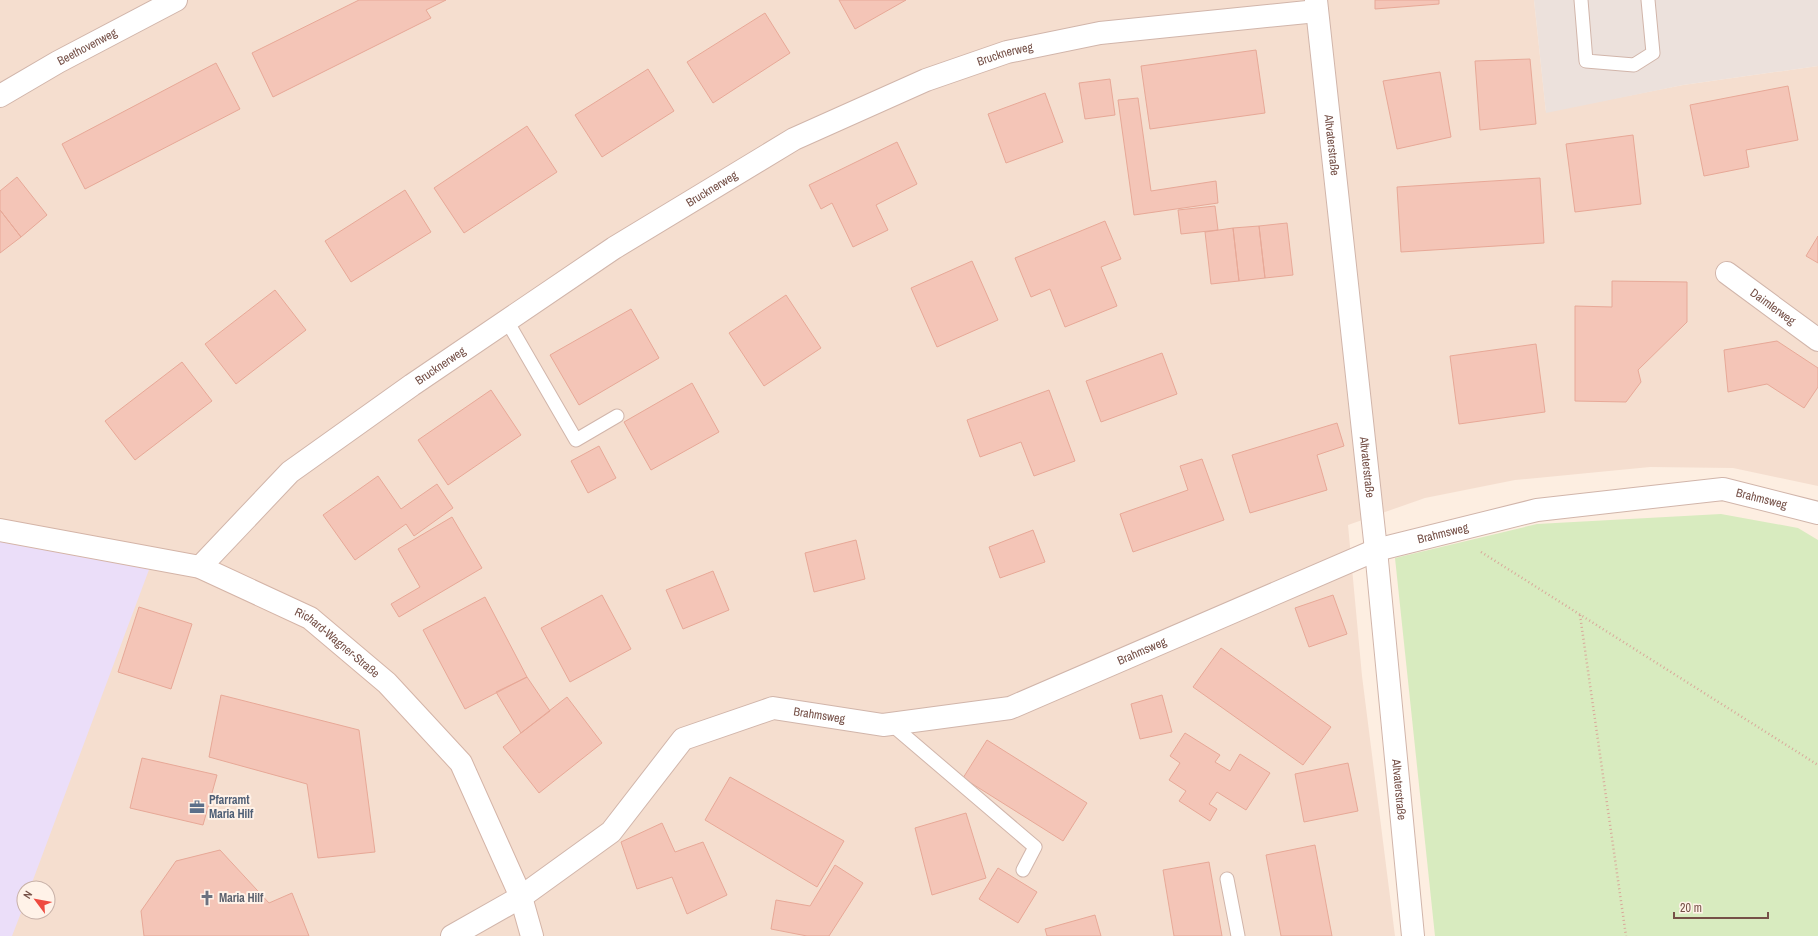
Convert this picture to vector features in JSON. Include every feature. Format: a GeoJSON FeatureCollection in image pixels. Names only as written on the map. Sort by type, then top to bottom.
{"type":"FeatureCollection","features":[{"type":"Feature","properties":{"kind":"street","name":"Beethovenweg"},"geometry":{"type":"LineString","coordinates":[[0,96],[58,62],[176,0]]}},
{"type":"Feature","properties":{"kind":"street","name":"Brucknerweg"},"geometry":{"type":"LineString","coordinates":[[200,567],[290,472],[412,385],[614,248],[794,139],[926,80],[1007,52],[1100,33],[1316,6]]}},
{"type":"Feature","properties":{"kind":"street","name":"Altvaterstraße"},"geometry":{"type":"LineString","coordinates":[[1316,6],[1376,550],[1413,936]]}},
{"type":"Feature","properties":{"kind":"street","name":"Daimlerweg"},"geometry":{"type":"LineString","coordinates":[[1727,273],[1818,340]]}},
{"type":"Feature","properties":{"kind":"street","name":"Brahmsweg"},"geometry":{"type":"LineString","coordinates":[[452,936],[521,896],[611,832],[682,739],[773,708],[883,725],[1010,708],[1376,550],[1537,510],[1723,489],[1818,513]]}},
{"type":"Feature","properties":{"kind":"street","name":"Richard-Wagner-Straße"},"geometry":{"type":"LineString","coordinates":[[0,530],[200,567],[310,618],[387,683],[461,763],[521,896],[532,936]]}},
{"type":"Feature","properties":{"kind":"lane"},"geometry":{"type":"LineString","coordinates":[[1581,0],[1586,61],[1634,65],[1653,53],[1648,0]]}},
{"type":"Feature","properties":{"kind":"lane"},"geometry":{"type":"LineString","coordinates":[[507,321],[576,440],[618,416]]}},
{"type":"Feature","properties":{"kind":"lane"},"geometry":{"type":"LineString","coordinates":[[891,724],[1035,848],[1023,870]]}},
{"type":"Feature","properties":{"kind":"lane"},"geometry":{"type":"LineString","coordinates":[[1227,879],[1238,936]]}},
{"type":"Feature","properties":{"kind":"path"},"geometry":{"type":"LineString","coordinates":[[1448,532],[1818,765]]}},
{"type":"Feature","properties":{"kind":"path"},"geometry":{"type":"LineString","coordinates":[[1580,615],[1626,936]]}},
{"type":"Feature","properties":{"kind":"shaded area"},"geometry":{"type":"Polygon","coordinates":[[[0,0],[1534,0],[1546,112],[1683,85],[1818,66],[1818,486],[1733,468],[1650,467],[1515,480],[1425,498],[1348,525],[1362,676],[1395,936],[0,936],[0,0]]]}},
{"type":"Feature","properties":{"kind":"shaded area"},"geometry":{"type":"Polygon","coordinates":[[[1534,0],[1818,0],[1818,66],[1683,85],[1546,113],[1534,0]]]}},
{"type":"Feature","properties":{"kind":"shaded area"},"geometry":{"type":"Polygon","coordinates":[[[0,529],[153,559],[33,880],[16,880],[16,920],[18,920],[12,936],[0,936],[0,529]]]}},
{"type":"Feature","properties":{"kind":"green space"},"geometry":{"type":"Polygon","coordinates":[[[1721,514],[1798,528],[1818,540],[1818,936],[1435,936],[1395,558],[1537,524],[1721,514]]]}},
{"type":"Feature","properties":{"kind":"building"},"geometry":{"type":"Polygon","coordinates":[[[359,0],[446,0],[426,10],[431,18],[273,97],[252,53],[359,0]]]}},
{"type":"Feature","properties":{"kind":"building"},"geometry":{"type":"Polygon","coordinates":[[[839,0],[906,0],[855,29],[839,0]]]}},
{"type":"Feature","properties":{"kind":"building"},"geometry":{"type":"Polygon","coordinates":[[[1375,0],[1439,0],[1439,4],[1375,9],[1375,0]]]}},
{"type":"Feature","properties":{"kind":"building"},"geometry":{"type":"Polygon","coordinates":[[[765,13],[790,53],[713,103],[687,62],[765,13]]]}},
{"type":"Feature","properties":{"kind":"building"},"geometry":{"type":"Polygon","coordinates":[[[1256,50],[1265,113],[1150,129],[1141,66],[1256,50]]]}},
{"type":"Feature","properties":{"kind":"building"},"geometry":{"type":"Polygon","coordinates":[[[1530,59],[1536,124],[1480,130],[1475,61],[1530,59]]]}},
{"type":"Feature","properties":{"kind":"building"},"geometry":{"type":"Polygon","coordinates":[[[216,63],[240,109],[85,189],[62,144],[216,63]]]}},
{"type":"Feature","properties":{"kind":"building"},"geometry":{"type":"Polygon","coordinates":[[[648,69],[674,111],[602,157],[575,115],[648,69]]]}},
{"type":"Feature","properties":{"kind":"building"},"geometry":{"type":"Polygon","coordinates":[[[1440,72],[1451,137],[1397,149],[1383,81],[1440,72]]]}},
{"type":"Feature","properties":{"kind":"building"},"geometry":{"type":"Polygon","coordinates":[[[1110,79],[1115,115],[1085,119],[1079,83],[1110,79]]]}},
{"type":"Feature","properties":{"kind":"building"},"geometry":{"type":"Polygon","coordinates":[[[1788,86],[1798,140],[1746,150],[1749,167],[1704,176],[1690,105],[1788,86]]]}},
{"type":"Feature","properties":{"kind":"building"},"geometry":{"type":"Polygon","coordinates":[[[1045,93],[1063,142],[1006,163],[988,114],[1045,93]]]}},
{"type":"Feature","properties":{"kind":"building"},"geometry":{"type":"Polygon","coordinates":[[[1138,98],[1151,191],[1216,181],[1218,203],[1134,215],[1118,100],[1138,98]]]}},
{"type":"Feature","properties":{"kind":"building"},"geometry":{"type":"Polygon","coordinates":[[[527,126],[557,172],[464,233],[434,188],[527,126]]]}},
{"type":"Feature","properties":{"kind":"building"},"geometry":{"type":"Polygon","coordinates":[[[1633,135],[1641,204],[1575,212],[1566,144],[1633,135]]]}},
{"type":"Feature","properties":{"kind":"building"},"geometry":{"type":"Polygon","coordinates":[[[897,142],[917,184],[876,205],[888,230],[853,247],[832,203],[821,209],[809,185],[897,142]]]}},
{"type":"Feature","properties":{"kind":"building"},"geometry":{"type":"Polygon","coordinates":[[[17,177],[47,215],[21,237],[0,210],[0,191],[17,177]]]}},
{"type":"Feature","properties":{"kind":"building"},"geometry":{"type":"Polygon","coordinates":[[[1540,178],[1544,243],[1401,252],[1397,187],[1540,178]]]}},
{"type":"Feature","properties":{"kind":"building"},"geometry":{"type":"Polygon","coordinates":[[[405,190],[431,232],[351,282],[325,241],[405,190]]]}},
{"type":"Feature","properties":{"kind":"building"},"geometry":{"type":"Polygon","coordinates":[[[1215,206],[1218,230],[1181,234],[1178,210],[1215,206]]]}},
{"type":"Feature","properties":{"kind":"building"},"geometry":{"type":"Polygon","coordinates":[[[0,210],[21,237],[0,253],[0,210]]]}},
{"type":"Feature","properties":{"kind":"building"},"geometry":{"type":"Polygon","coordinates":[[[1105,221],[1121,259],[1101,267],[1117,306],[1065,327],[1050,289],[1031,297],[1015,258],[1105,221]]]}},
{"type":"Feature","properties":{"kind":"building"},"geometry":{"type":"Polygon","coordinates":[[[1287,223],[1293,275],[1265,278],[1259,226],[1287,223]]]}},
{"type":"Feature","properties":{"kind":"building"},"geometry":{"type":"Polygon","coordinates":[[[1259,226],[1265,278],[1239,281],[1233,228],[1259,226]]]}},
{"type":"Feature","properties":{"kind":"building"},"geometry":{"type":"Polygon","coordinates":[[[1233,228],[1239,281],[1211,284],[1205,232],[1233,228]]]}},
{"type":"Feature","properties":{"kind":"building"},"geometry":{"type":"Polygon","coordinates":[[[1818,236],[1818,263],[1806,256],[1818,236]]]}},
{"type":"Feature","properties":{"kind":"building"},"geometry":{"type":"Polygon","coordinates":[[[972,261],[998,320],[937,347],[911,288],[972,261]]]}},
{"type":"Feature","properties":{"kind":"building"},"geometry":{"type":"Polygon","coordinates":[[[1612,281],[1687,282],[1687,322],[1638,370],[1641,382],[1626,402],[1575,401],[1575,306],[1612,307],[1612,281]]]}},
{"type":"Feature","properties":{"kind":"building"},"geometry":{"type":"Polygon","coordinates":[[[275,290],[306,330],[236,384],[205,344],[275,290]]]}},
{"type":"Feature","properties":{"kind":"building"},"geometry":{"type":"Polygon","coordinates":[[[786,295],[821,348],[764,386],[729,333],[786,295]]]}},
{"type":"Feature","properties":{"kind":"building"},"geometry":{"type":"Polygon","coordinates":[[[631,309],[659,358],[579,405],[550,355],[631,309]]]}},
{"type":"Feature","properties":{"kind":"building"},"geometry":{"type":"Polygon","coordinates":[[[1777,341],[1818,368],[1818,387],[1804,408],[1767,384],[1728,392],[1724,350],[1777,341]]]}},
{"type":"Feature","properties":{"kind":"building"},"geometry":{"type":"Polygon","coordinates":[[[1536,344],[1545,412],[1459,424],[1450,356],[1536,344]]]}},
{"type":"Feature","properties":{"kind":"building"},"geometry":{"type":"Polygon","coordinates":[[[1162,353],[1177,394],[1101,422],[1086,381],[1162,353]]]}},
{"type":"Feature","properties":{"kind":"building"},"geometry":{"type":"Polygon","coordinates":[[[182,362],[212,401],[135,460],[105,421],[182,362]]]}},
{"type":"Feature","properties":{"kind":"building"},"geometry":{"type":"Polygon","coordinates":[[[692,383],[719,432],[651,470],[624,422],[692,383]]]}},
{"type":"Feature","properties":{"kind":"building"},"geometry":{"type":"Polygon","coordinates":[[[491,390],[521,435],[448,485],[418,440],[491,390]]]}},
{"type":"Feature","properties":{"kind":"building"},"geometry":{"type":"Polygon","coordinates":[[[1049,390],[1075,461],[1034,476],[1021,442],[980,457],[967,420],[1049,390]]]}},
{"type":"Feature","properties":{"kind":"building"},"geometry":{"type":"Polygon","coordinates":[[[1337,423],[1344,446],[1317,455],[1327,490],[1250,513],[1232,455],[1337,423]]]}},
{"type":"Feature","properties":{"kind":"building"},"geometry":{"type":"Polygon","coordinates":[[[599,446],[616,478],[588,493],[571,461],[599,446]]]}},
{"type":"Feature","properties":{"kind":"building"},"geometry":{"type":"Polygon","coordinates":[[[1202,459],[1224,520],[1133,552],[1120,514],[1188,490],[1180,466],[1202,459]]]}},
{"type":"Feature","properties":{"kind":"building"},"geometry":{"type":"Polygon","coordinates":[[[378,476],[401,509],[437,484],[453,508],[414,536],[406,524],[355,560],[323,515],[378,476]]]}},
{"type":"Feature","properties":{"kind":"building"},"geometry":{"type":"Polygon","coordinates":[[[452,517],[482,568],[399,617],[391,604],[420,587],[398,549],[452,517]]]}},
{"type":"Feature","properties":{"kind":"building"},"geometry":{"type":"Polygon","coordinates":[[[1033,530],[1045,562],[1000,578],[989,547],[1033,530]]]}},
{"type":"Feature","properties":{"kind":"building"},"geometry":{"type":"Polygon","coordinates":[[[856,540],[865,579],[814,592],[805,553],[856,540]]]}},
{"type":"Feature","properties":{"kind":"building"},"geometry":{"type":"Polygon","coordinates":[[[713,571],[729,610],[683,629],[666,590],[713,571]]]}},
{"type":"Feature","properties":{"kind":"building"},"geometry":{"type":"Polygon","coordinates":[[[602,595],[631,649],[570,682],[541,628],[602,595]]]}},
{"type":"Feature","properties":{"kind":"building"},"geometry":{"type":"Polygon","coordinates":[[[1333,595],[1347,634],[1309,647],[1295,608],[1333,595]]]}},
{"type":"Feature","properties":{"kind":"building"},"geometry":{"type":"Polygon","coordinates":[[[485,597],[527,677],[465,709],[423,630],[485,597]]]}},
{"type":"Feature","properties":{"kind":"building"},"geometry":{"type":"Polygon","coordinates":[[[139,607],[192,624],[171,689],[118,672],[139,607]]]}},
{"type":"Feature","properties":{"kind":"building"},"geometry":{"type":"Polygon","coordinates":[[[1221,648],[1331,727],[1303,765],[1193,687],[1221,648]]]}},
{"type":"Feature","properties":{"kind":"building"},"geometry":{"type":"Polygon","coordinates":[[[527,677],[550,711],[521,733],[496,692],[527,677]]]}},
{"type":"Feature","properties":{"kind":"building"},"geometry":{"type":"Polygon","coordinates":[[[221,695],[359,730],[375,852],[318,858],[307,784],[209,757],[221,695]]]}},
{"type":"Feature","properties":{"kind":"building"},"geometry":{"type":"Polygon","coordinates":[[[1162,695],[1172,732],[1140,739],[1131,704],[1162,695]]]}},
{"type":"Feature","properties":{"kind":"building"},"geometry":{"type":"Polygon","coordinates":[[[567,697],[602,743],[539,793],[503,747],[567,697]]]}},
{"type":"Feature","properties":{"kind":"building"},"geometry":{"type":"Polygon","coordinates":[[[1185,733],[1220,755],[1215,762],[1230,771],[1240,754],[1270,773],[1246,810],[1217,792],[1209,804],[1217,809],[1210,821],[1179,801],[1186,791],[1169,780],[1180,763],[1170,756],[1185,733]]]}},
{"type":"Feature","properties":{"kind":"building"},"geometry":{"type":"Polygon","coordinates":[[[987,740],[1087,803],[1063,841],[963,778],[987,740]]]}},
{"type":"Feature","properties":{"kind":"building"},"geometry":{"type":"Polygon","coordinates":[[[142,758],[217,775],[203,825],[130,808],[142,758]]]}},
{"type":"Feature","properties":{"kind":"building"},"geometry":{"type":"Polygon","coordinates":[[[1348,763],[1358,811],[1304,822],[1295,774],[1348,763]]]}},
{"type":"Feature","properties":{"kind":"building"},"geometry":{"type":"Polygon","coordinates":[[[730,777],[844,841],[817,887],[705,820],[730,777]]]}},
{"type":"Feature","properties":{"kind":"building"},"geometry":{"type":"Polygon","coordinates":[[[966,813],[986,878],[932,895],[915,828],[966,813]]]}},
{"type":"Feature","properties":{"kind":"building"},"geometry":{"type":"Polygon","coordinates":[[[662,823],[675,852],[703,842],[727,895],[687,914],[672,877],[637,889],[621,842],[662,823]]]}},
{"type":"Feature","properties":{"kind":"building"},"geometry":{"type":"Polygon","coordinates":[[[1315,845],[1332,936],[1281,936],[1266,855],[1315,845]]]}},
{"type":"Feature","properties":{"kind":"building","name":"Maria Hilf"},"geometry":{"type":"Polygon","coordinates":[[[220,850],[269,903],[292,893],[309,936],[144,936],[141,911],[176,861],[220,850]]]}},
{"type":"Feature","properties":{"kind":"building"},"geometry":{"type":"Polygon","coordinates":[[[1209,862],[1222,936],[1174,936],[1163,870],[1209,862]]]}},
{"type":"Feature","properties":{"kind":"building"},"geometry":{"type":"Polygon","coordinates":[[[835,865],[863,883],[829,936],[807,936],[771,929],[776,900],[810,906],[835,865]]]}},
{"type":"Feature","properties":{"kind":"building"},"geometry":{"type":"Polygon","coordinates":[[[998,868],[1037,892],[1018,923],[979,899],[998,868]]]}},
{"type":"Feature","properties":{"kind":"building"},"geometry":{"type":"Polygon","coordinates":[[[1095,915],[1101,936],[1047,936],[1045,929],[1095,915]]]}},
{"type":"Feature","properties":{"kind":"place","name":"Pfarramt Maria Hilf"},"geometry":{"type":"Point","coordinates":[197,807]}},
{"type":"Feature","properties":{"kind":"place","name":"Maria Hilf"},"geometry":{"type":"Point","coordinates":[207,898]}}]}
